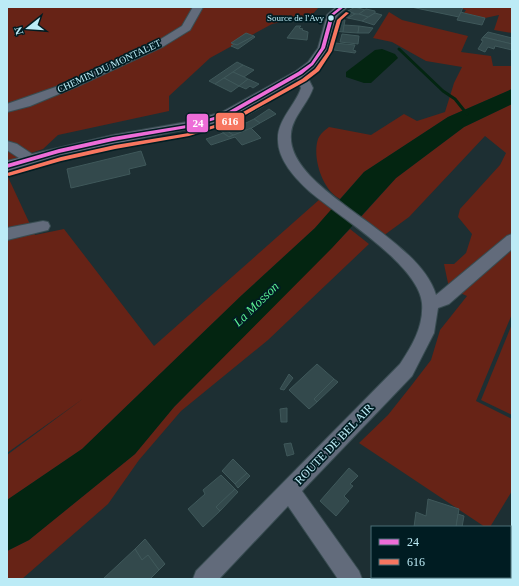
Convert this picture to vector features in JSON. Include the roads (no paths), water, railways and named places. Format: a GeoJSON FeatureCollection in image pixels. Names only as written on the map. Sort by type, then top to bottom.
{"type":"FeatureCollection","features":[{"type":"Feature","properties":{"kind":"street","name":"CHEMIN DU MONTALET"},"geometry":{"type":"LineString","coordinates":[[7,108],[26,103],[74,84],[160,44],[186,28],[198,7]]}},
{"type":"Feature","properties":{"kind":"street"},"geometry":{"type":"LineString","coordinates":[[7,166],[29,159],[113,139],[208,121],[226,115],[300,73],[312,64],[323,48],[332,15],[342,7]]}},
{"type":"Feature","properties":{"kind":"street"},"geometry":{"type":"LineString","coordinates":[[300,73],[307,88],[306,94],[287,121],[284,139],[291,161],[301,175],[315,188],[397,254],[416,272],[429,297],[443,299],[512,240]]}},
{"type":"Feature","properties":{"kind":"street"},"geometry":{"type":"LineString","coordinates":[[7,145],[29,159]]}},
{"type":"Feature","properties":{"kind":"street"},"geometry":{"type":"LineString","coordinates":[[7,234],[43,226]]}},
{"type":"Feature","properties":{"kind":"street","name":"ROUTE DE BEL AIR"},"geometry":{"type":"LineString","coordinates":[[204,579],[406,370],[420,349],[425,334],[429,318],[429,297]]}},
{"type":"Feature","properties":{"kind":"street"},"geometry":{"type":"LineString","coordinates":[[289,490],[351,579]]}},
{"type":"Feature","properties":{"kind":"water"},"geometry":{"type":"Polygon","coordinates":[[[382,49],[395,54],[398,58],[371,83],[364,83],[346,77],[346,72],[375,50],[382,49]]]}},
{"type":"Feature","properties":{"kind":"water","name":"La Mosson"},"geometry":{"type":"Polygon","coordinates":[[[512,89],[512,104],[464,127],[396,178],[332,248],[174,407],[135,454],[29,540],[7,551],[7,500],[82,449],[242,295],[315,228],[364,172],[448,117],[512,89]]]}},
{"type":"Feature","properties":{"kind":"waterway"},"geometry":{"type":"LineString","coordinates":[[399,49],[443,91],[455,99],[467,114]]}},
{"type":"Feature","properties":{"kind":"place","name":"Source de l'Avy"},"geometry":{"type":"Point","coordinates":[331,18]}}]}
